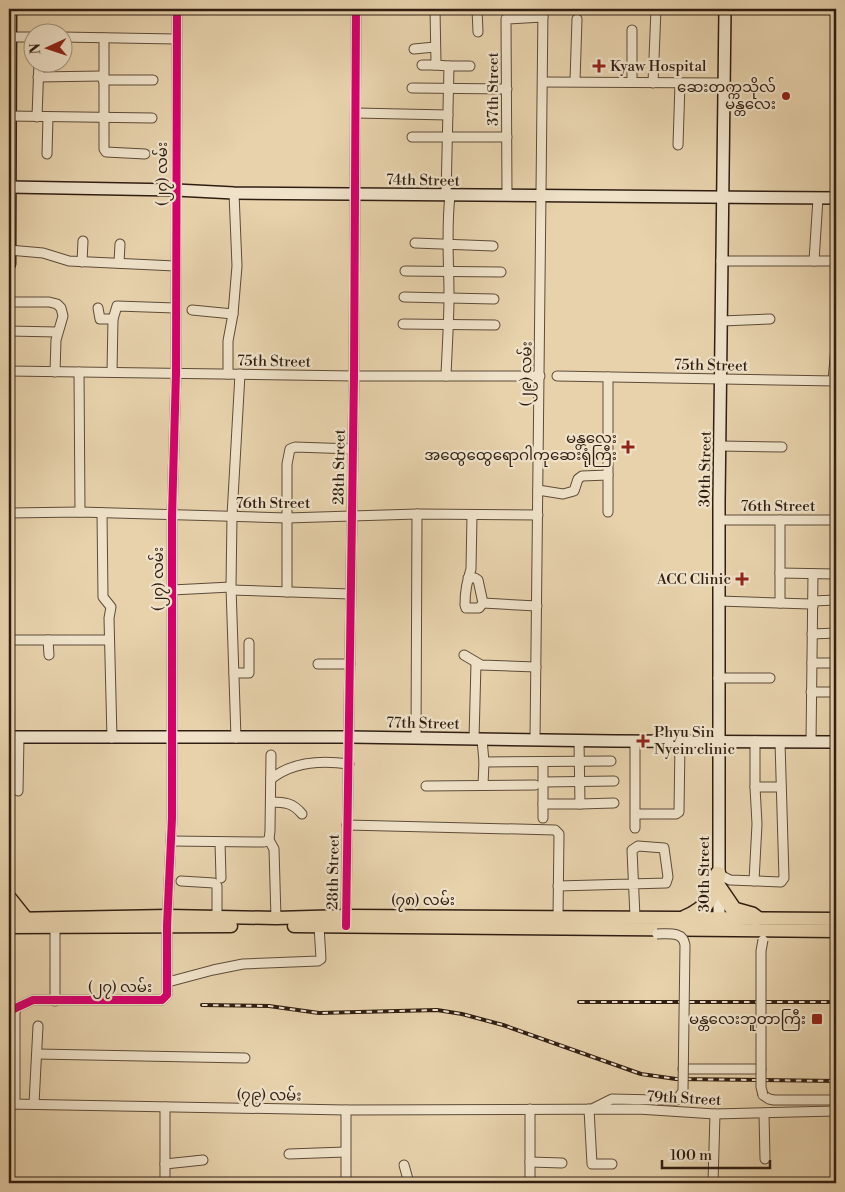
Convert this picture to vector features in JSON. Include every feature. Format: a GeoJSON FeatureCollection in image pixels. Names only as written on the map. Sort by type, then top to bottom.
{"type":"FeatureCollection","features":[{"type":"Feature","properties":{"kind":"highway"},"geometry":{"type":"LineString","coordinates":[[684,918],[700,911],[704,907],[719,881]]}},
{"type":"Feature","properties":{"kind":"highway"},"geometry":{"type":"LineString","coordinates":[[719,881],[734,910],[756,918]]}},
{"type":"Feature","properties":{"kind":"highway"},"geometry":{"type":"LineString","coordinates":[[9,899],[25,919]]}},
{"type":"Feature","properties":{"kind":"main road"},"geometry":{"type":"LineString","coordinates":[[9,264],[10,9]]}},
{"type":"Feature","properties":{"kind":"main road","name":"(၇၈) လမ်း"},"geometry":{"type":"LineString","coordinates":[[9,928],[217,917],[607,929],[719,924],[833,931]]}},
{"type":"Feature","properties":{"kind":"main road","name":"(၇၈) လမ်း"},"geometry":{"type":"LineString","coordinates":[[9,919],[167,921],[319,926],[346,921],[558,917],[684,918],[719,924],[756,918],[836,919]]}},
{"type":"Feature","properties":{"kind":"street","name":"(၂၇) လမ်း"},"geometry":{"type":"LineString","coordinates":[[12,1009],[30,1001],[162,1000],[167,995],[167,921],[171,841],[172,516],[176,373],[177,9]]}},
{"type":"Feature","properties":{"kind":"street","name":"28th Street"},"geometry":{"type":"LineString","coordinates":[[346,921],[354,376],[356,9]]}},
{"type":"Feature","properties":{"kind":"street"},"geometry":{"type":"LineString","coordinates":[[434,65],[437,59],[435,47],[435,9]]}},
{"type":"Feature","properties":{"kind":"street"},"geometry":{"type":"LineString","coordinates":[[477,9],[478,32]]}},
{"type":"Feature","properties":{"kind":"street"},"geometry":{"type":"LineString","coordinates":[[653,82],[656,9]]}},
{"type":"Feature","properties":{"kind":"street","name":"30th Street"},"geometry":{"type":"LineString","coordinates":[[719,924],[719,520],[725,9]]}},
{"type":"Feature","properties":{"kind":"street","name":"(၂၉) လမ်း"},"geometry":{"type":"LineString","coordinates":[[535,740],[543,13]]}},
{"type":"Feature","properties":{"kind":"street","name":"37th Street"},"geometry":{"type":"LineString","coordinates":[[507,195],[506,19],[543,13]]}},
{"type":"Feature","properties":{"kind":"street"},"geometry":{"type":"LineString","coordinates":[[575,81],[577,19]]}},
{"type":"Feature","properties":{"kind":"street"},"geometry":{"type":"LineString","coordinates":[[632,30],[632,82]]}},
{"type":"Feature","properties":{"kind":"street"},"geometry":{"type":"LineString","coordinates":[[72,37],[176,39]]}},
{"type":"Feature","properties":{"kind":"street"},"geometry":{"type":"LineString","coordinates":[[104,38],[104,149],[106,152],[145,154]]}},
{"type":"Feature","properties":{"kind":"street"},"geometry":{"type":"LineString","coordinates":[[414,49],[435,47]]}},
{"type":"Feature","properties":{"kind":"street"},"geometry":{"type":"LineString","coordinates":[[422,66],[470,66]]}},
{"type":"Feature","properties":{"kind":"street"},"geometry":{"type":"LineString","coordinates":[[446,376],[449,298],[446,136],[448,66]]}},
{"type":"Feature","properties":{"kind":"street"},"geometry":{"type":"LineString","coordinates":[[37,117],[38,72]]}},
{"type":"Feature","properties":{"kind":"street"},"geometry":{"type":"LineString","coordinates":[[38,77],[153,80]]}},
{"type":"Feature","properties":{"kind":"street"},"geometry":{"type":"LineString","coordinates":[[543,82],[724,83]]}},
{"type":"Feature","properties":{"kind":"street"},"geometry":{"type":"LineString","coordinates":[[678,145],[680,83]]}},
{"type":"Feature","properties":{"kind":"street"},"geometry":{"type":"LineString","coordinates":[[412,88],[507,89]]}},
{"type":"Feature","properties":{"kind":"street"},"geometry":{"type":"LineString","coordinates":[[356,113],[448,115]]}},
{"type":"Feature","properties":{"kind":"street"},"geometry":{"type":"LineString","coordinates":[[9,116],[152,118]]}},
{"type":"Feature","properties":{"kind":"street"},"geometry":{"type":"LineString","coordinates":[[47,154],[48,117]]}},
{"type":"Feature","properties":{"kind":"street"},"geometry":{"type":"LineString","coordinates":[[412,137],[507,137]]}},
{"type":"Feature","properties":{"kind":"street","name":"74th Street"},"geometry":{"type":"LineString","coordinates":[[9,187],[176,190],[234,194],[836,198]]}},
{"type":"Feature","properties":{"kind":"street"},"geometry":{"type":"LineString","coordinates":[[228,374],[228,341],[233,314],[237,266],[234,194]]}},
{"type":"Feature","properties":{"kind":"street"},"geometry":{"type":"LineString","coordinates":[[814,261],[818,198]]}},
{"type":"Feature","properties":{"kind":"street"},"geometry":{"type":"LineString","coordinates":[[82,262],[83,241]]}},
{"type":"Feature","properties":{"kind":"street"},"geometry":{"type":"LineString","coordinates":[[415,242],[493,246]]}},
{"type":"Feature","properties":{"kind":"street"},"geometry":{"type":"LineString","coordinates":[[119,263],[120,244]]}},
{"type":"Feature","properties":{"kind":"street"},"geometry":{"type":"LineString","coordinates":[[9,250],[43,253],[70,261],[175,266]]}},
{"type":"Feature","properties":{"kind":"street"},"geometry":{"type":"LineString","coordinates":[[721,261],[836,261]]}},
{"type":"Feature","properties":{"kind":"street"},"geometry":{"type":"LineString","coordinates":[[405,271],[501,272]]}},
{"type":"Feature","properties":{"kind":"street"},"geometry":{"type":"LineString","coordinates":[[404,297],[494,299]]}},
{"type":"Feature","properties":{"kind":"street"},"geometry":{"type":"LineString","coordinates":[[9,302],[49,302],[58,304],[63,316],[58,332],[56,372]]}},
{"type":"Feature","properties":{"kind":"street"},"geometry":{"type":"LineString","coordinates":[[112,372],[114,319],[117,306],[175,308]]}},
{"type":"Feature","properties":{"kind":"street"},"geometry":{"type":"LineString","coordinates":[[98,308],[100,319],[114,319]]}},
{"type":"Feature","properties":{"kind":"street"},"geometry":{"type":"LineString","coordinates":[[192,310],[233,314]]}},
{"type":"Feature","properties":{"kind":"street"},"geometry":{"type":"LineString","coordinates":[[722,321],[770,319]]}},
{"type":"Feature","properties":{"kind":"street"},"geometry":{"type":"LineString","coordinates":[[403,324],[495,325]]}},
{"type":"Feature","properties":{"kind":"street"},"geometry":{"type":"LineString","coordinates":[[9,331],[58,332]]}},
{"type":"Feature","properties":{"kind":"street"},"geometry":{"type":"LineString","coordinates":[[835,381],[836,347]]}},
{"type":"Feature","properties":{"kind":"street","name":"75th Street"},"geometry":{"type":"LineString","coordinates":[[9,371],[354,376],[540,376]]}},
{"type":"Feature","properties":{"kind":"street"},"geometry":{"type":"LineString","coordinates":[[79,372],[80,512]]}},
{"type":"Feature","properties":{"kind":"street"},"geometry":{"type":"LineString","coordinates":[[236,738],[231,588],[232,516],[240,374]]}},
{"type":"Feature","properties":{"kind":"street","name":"75th Street"},"geometry":{"type":"LineString","coordinates":[[557,376],[835,381]]}},
{"type":"Feature","properties":{"kind":"street"},"geometry":{"type":"LineString","coordinates":[[608,377],[608,512]]}},
{"type":"Feature","properties":{"kind":"street"},"geometry":{"type":"LineString","coordinates":[[720,446],[782,447]]}},
{"type":"Feature","properties":{"kind":"street"},"geometry":{"type":"LineString","coordinates":[[287,592],[287,464],[290,449],[294,447],[353,449]]}},
{"type":"Feature","properties":{"kind":"street"},"geometry":{"type":"LineString","coordinates":[[538,490],[569,494],[574,491],[578,479],[582,476],[608,475]]}},
{"type":"Feature","properties":{"kind":"street","name":"76th Street"},"geometry":{"type":"LineString","coordinates":[[9,513],[80,512],[287,518],[417,514],[538,515]]}},
{"type":"Feature","properties":{"kind":"street"},"geometry":{"type":"LineString","coordinates":[[102,513],[103,597],[111,607],[109,640],[112,738]]}},
{"type":"Feature","properties":{"kind":"street"},"geometry":{"type":"LineString","coordinates":[[416,738],[417,514]]}},
{"type":"Feature","properties":{"kind":"street"},"geometry":{"type":"LineString","coordinates":[[472,515],[471,569],[465,589],[466,608],[479,608],[483,603]]}},
{"type":"Feature","properties":{"kind":"street","name":"76th Street"},"geometry":{"type":"LineString","coordinates":[[719,520],[836,520]]}},
{"type":"Feature","properties":{"kind":"street"},"geometry":{"type":"LineString","coordinates":[[780,520],[780,603]]}},
{"type":"Feature","properties":{"kind":"street"},"geometry":{"type":"LineString","coordinates":[[780,573],[836,574]]}},
{"type":"Feature","properties":{"kind":"street"},"geometry":{"type":"LineString","coordinates":[[811,742],[813,574]]}},
{"type":"Feature","properties":{"kind":"street"},"geometry":{"type":"LineString","coordinates":[[468,578],[477,578],[483,603]]}},
{"type":"Feature","properties":{"kind":"street"},"geometry":{"type":"LineString","coordinates":[[172,590],[231,588],[350,594]]}},
{"type":"Feature","properties":{"kind":"street"},"geometry":{"type":"LineString","coordinates":[[719,601],[810,604],[836,600]]}},
{"type":"Feature","properties":{"kind":"street"},"geometry":{"type":"LineString","coordinates":[[483,603],[537,606]]}},
{"type":"Feature","properties":{"kind":"street"},"geometry":{"type":"LineString","coordinates":[[812,634],[836,633]]}},
{"type":"Feature","properties":{"kind":"street"},"geometry":{"type":"LineString","coordinates":[[9,640],[109,640]]}},
{"type":"Feature","properties":{"kind":"street"},"geometry":{"type":"LineString","coordinates":[[48,640],[49,655]]}},
{"type":"Feature","properties":{"kind":"street"},"geometry":{"type":"LineString","coordinates":[[234,673],[249,673],[249,643]]}},
{"type":"Feature","properties":{"kind":"street"},"geometry":{"type":"LineString","coordinates":[[464,656],[476,663],[487,666],[536,667]]}},
{"type":"Feature","properties":{"kind":"street"},"geometry":{"type":"LineString","coordinates":[[476,663],[478,739],[484,762],[484,785]]}},
{"type":"Feature","properties":{"kind":"street"},"geometry":{"type":"LineString","coordinates":[[812,663],[836,663]]}},
{"type":"Feature","properties":{"kind":"street"},"geometry":{"type":"LineString","coordinates":[[318,664],[350,664]]}},
{"type":"Feature","properties":{"kind":"street"},"geometry":{"type":"LineString","coordinates":[[718,678],[770,678]]}},
{"type":"Feature","properties":{"kind":"street"},"geometry":{"type":"LineString","coordinates":[[812,692],[836,692]]}},
{"type":"Feature","properties":{"kind":"street"},"geometry":{"type":"LineString","coordinates":[[14,737],[18,791]]}},
{"type":"Feature","properties":{"kind":"street","name":"77th Street"},"geometry":{"type":"LineString","coordinates":[[14,737],[350,737],[579,741],[836,742]]}},
{"type":"Feature","properties":{"kind":"street"},"geometry":{"type":"LineString","coordinates":[[579,741],[580,804]]}},
{"type":"Feature","properties":{"kind":"street"},"geometry":{"type":"LineString","coordinates":[[635,741],[635,828]]}},
{"type":"Feature","properties":{"kind":"street"},"geometry":{"type":"LineString","coordinates":[[636,814],[676,814],[679,812],[680,741]]}},
{"type":"Feature","properties":{"kind":"street"},"geometry":{"type":"LineString","coordinates":[[754,881],[757,824],[755,741]]}},
{"type":"Feature","properties":{"kind":"street"},"geometry":{"type":"LineString","coordinates":[[719,881],[781,882],[784,878],[780,742]]}},
{"type":"Feature","properties":{"kind":"street"},"geometry":{"type":"LineString","coordinates":[[271,755],[269,840],[274,849],[276,918]]}},
{"type":"Feature","properties":{"kind":"street"},"geometry":{"type":"LineString","coordinates":[[484,762],[611,761]]}},
{"type":"Feature","properties":{"kind":"street"},"geometry":{"type":"LineString","coordinates":[[543,762],[539,784],[543,804],[543,818]]}},
{"type":"Feature","properties":{"kind":"street"},"geometry":{"type":"LineString","coordinates":[[271,780],[286,769],[313,763],[349,764]]}},
{"type":"Feature","properties":{"kind":"street"},"geometry":{"type":"LineString","coordinates":[[426,786],[614,781]]}},
{"type":"Feature","properties":{"kind":"street"},"geometry":{"type":"LineString","coordinates":[[755,787],[782,788]]}},
{"type":"Feature","properties":{"kind":"street"},"geometry":{"type":"LineString","coordinates":[[271,802],[286,802],[296,806],[302,814]]}},
{"type":"Feature","properties":{"kind":"street"},"geometry":{"type":"LineString","coordinates":[[543,804],[614,803]]}},
{"type":"Feature","properties":{"kind":"street"},"geometry":{"type":"LineString","coordinates":[[348,826],[555,830],[559,834],[558,917]]}},
{"type":"Feature","properties":{"kind":"street"},"geometry":{"type":"LineString","coordinates":[[171,841],[264,842],[269,840]]}},
{"type":"Feature","properties":{"kind":"street"},"geometry":{"type":"LineString","coordinates":[[220,842],[221,878]]}},
{"type":"Feature","properties":{"kind":"street"},"geometry":{"type":"LineString","coordinates":[[558,886],[633,884],[666,883],[668,881],[664,848],[638,846],[632,850],[633,884],[635,917]]}},
{"type":"Feature","properties":{"kind":"street"},"geometry":{"type":"LineString","coordinates":[[181,881],[214,882],[217,886],[217,917]]}},
{"type":"Feature","properties":{"kind":"street"},"geometry":{"type":"LineString","coordinates":[[168,982],[243,964],[318,962],[321,959],[319,926]]}},
{"type":"Feature","properties":{"kind":"street"},"geometry":{"type":"LineString","coordinates":[[55,927],[55,1001]]}},
{"type":"Feature","properties":{"kind":"street"},"geometry":{"type":"LineString","coordinates":[[607,929],[678,935],[685,941],[683,1091],[680,1098],[674,1101],[612,1099],[591,1109],[588,1164],[612,1164]]}},
{"type":"Feature","properties":{"kind":"street"},"geometry":{"type":"LineString","coordinates":[[833,931],[823,934],[769,936],[763,940],[761,1069],[762,1092],[766,1098],[774,1100],[836,1100]]}},
{"type":"Feature","properties":{"kind":"street"},"geometry":{"type":"LineString","coordinates":[[12,1009],[14,1013],[12,1104]]}},
{"type":"Feature","properties":{"kind":"street"},"geometry":{"type":"LineString","coordinates":[[34,1104],[38,1026]]}},
{"type":"Feature","properties":{"kind":"street"},"geometry":{"type":"LineString","coordinates":[[38,1054],[245,1058]]}},
{"type":"Feature","properties":{"kind":"street"},"geometry":{"type":"LineString","coordinates":[[683,1069],[761,1069]]}},
{"type":"Feature","properties":{"kind":"street","name":"(၇၉) လမ်း"},"geometry":{"type":"LineString","coordinates":[[12,1104],[346,1110],[530,1109]]}},
{"type":"Feature","properties":{"kind":"street"},"geometry":{"type":"LineString","coordinates":[[165,1107],[165,1183]]}},
{"type":"Feature","properties":{"kind":"street"},"geometry":{"type":"LineString","coordinates":[[530,1109],[530,1183]]}},
{"type":"Feature","properties":{"kind":"street","name":"79th Street"},"geometry":{"type":"LineString","coordinates":[[530,1109],[638,1109],[715,1114],[836,1111]]}},
{"type":"Feature","properties":{"kind":"street"},"geometry":{"type":"LineString","coordinates":[[346,1110],[346,1183]]}},
{"type":"Feature","properties":{"kind":"street"},"geometry":{"type":"LineString","coordinates":[[713,1183],[715,1114]]}},
{"type":"Feature","properties":{"kind":"street"},"geometry":{"type":"LineString","coordinates":[[764,1114],[764,1159]]}},
{"type":"Feature","properties":{"kind":"street"},"geometry":{"type":"LineString","coordinates":[[289,1154],[345,1152]]}},
{"type":"Feature","properties":{"kind":"street"},"geometry":{"type":"LineString","coordinates":[[165,1164],[203,1160]]}},
{"type":"Feature","properties":{"kind":"street"},"geometry":{"type":"LineString","coordinates":[[530,1162],[562,1163]]}},
{"type":"Feature","properties":{"kind":"street"},"geometry":{"type":"LineString","coordinates":[[404,1165],[409,1183]]}},
{"type":"Feature","properties":{"kind":"railway"},"geometry":{"type":"LineString","coordinates":[[579,1002],[836,1002]]}},
{"type":"Feature","properties":{"kind":"railway"},"geometry":{"type":"LineString","coordinates":[[202,1005],[269,1006],[319,1013],[437,1010],[462,1014],[503,1025],[641,1074],[676,1079],[836,1081]]}},
{"type":"Feature","properties":{"kind":"cycle path"},"geometry":{"type":"LineString","coordinates":[[9,1011],[33,1000],[162,1000],[167,995],[167,926],[172,818],[172,516],[176,373],[177,9]]}},
{"type":"Feature","properties":{"kind":"cycle path"},"geometry":{"type":"LineString","coordinates":[[346,926],[354,376],[356,9]]}},
{"type":"Feature","properties":{"kind":"place","name":"Kyaw Hospital"},"geometry":{"type":"Point","coordinates":[599,66]}},
{"type":"Feature","properties":{"kind":"place","name":"ဆေးတက္ကသိုလ် မန္တလေး"},"geometry":{"type":"Point","coordinates":[786,96]}},
{"type":"Feature","properties":{"kind":"place","name":"မန္တလေး အထွေထွေရောဂါကုဆေးရုံကြီး"},"geometry":{"type":"Point","coordinates":[628,447]}},
{"type":"Feature","properties":{"kind":"place","name":"ACC Clinic"},"geometry":{"type":"Point","coordinates":[742,579]}},
{"type":"Feature","properties":{"kind":"place","name":"Phyu Sin Nyein clinic"},"geometry":{"type":"Point","coordinates":[643,741]}},
{"type":"Feature","properties":{"kind":"place","name":"မန္တလေးဘူတာကြီး"},"geometry":{"type":"Point","coordinates":[817,1019]}}]}
